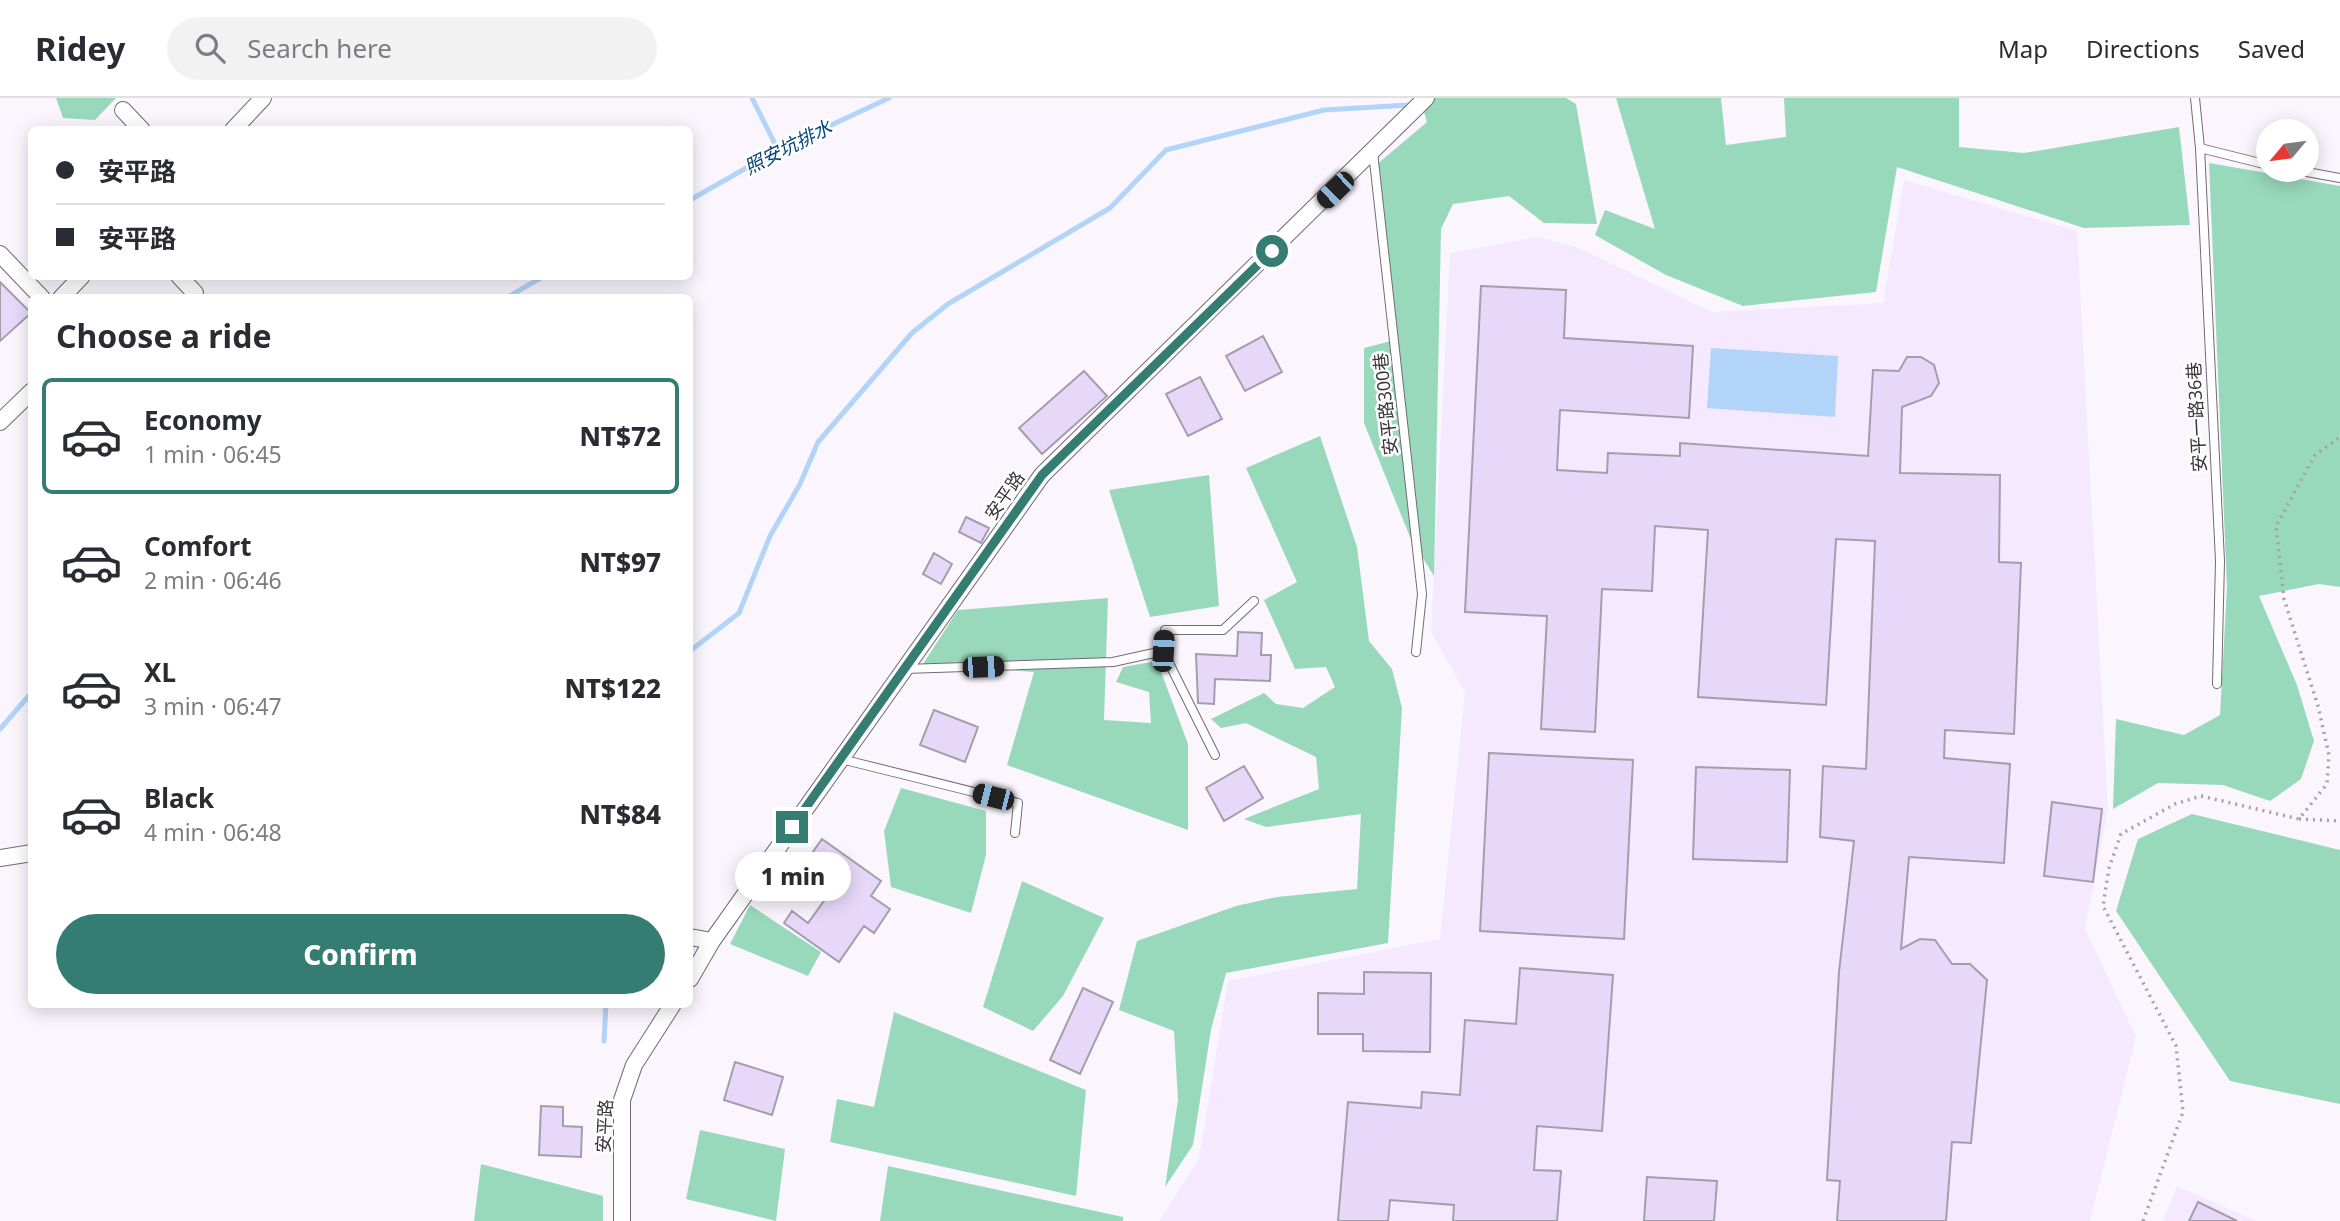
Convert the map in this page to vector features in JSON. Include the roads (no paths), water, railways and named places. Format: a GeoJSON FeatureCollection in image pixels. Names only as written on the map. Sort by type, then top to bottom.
{"type":"FeatureCollection","features":[{"type":"Feature","properties":{"kind":"street"},"geometry":{"type":"LineString","coordinates":[[237,126],[263,98]]}},
{"type":"Feature","properties":{"kind":"street","name":"安平路"},"geometry":{"type":"LineString","coordinates":[[693,974],[712,941],[1042,475],[1426,98]]}},
{"type":"Feature","properties":{"kind":"street"},"geometry":{"type":"LineString","coordinates":[[123,110],[138,126]]}},
{"type":"Feature","properties":{"kind":"street"},"geometry":{"type":"LineString","coordinates":[[0,254],[38,294]]}},
{"type":"Feature","properties":{"kind":"street"},"geometry":{"type":"LineString","coordinates":[[65,294],[78,280]]}},
{"type":"Feature","properties":{"kind":"street"},"geometry":{"type":"LineString","coordinates":[[183,280],[195,293]]}},
{"type":"Feature","properties":{"kind":"street"},"geometry":{"type":"LineString","coordinates":[[0,422],[28,395]]}},
{"type":"Feature","properties":{"kind":"street"},"geometry":{"type":"LineString","coordinates":[[0,858],[28,854]]}},
{"type":"Feature","properties":{"kind":"street"},"geometry":{"type":"LineString","coordinates":[[693,938],[712,941]]}},
{"type":"Feature","properties":{"kind":"street","name":"安平路"},"geometry":{"type":"LineString","coordinates":[[622,1221],[622,1100],[634,1065],[670,1008]]}},
{"type":"Feature","properties":{"kind":"lane","name":"安平一路36巷"},"geometry":{"type":"LineString","coordinates":[[2195,98],[2200,148],[2220,561],[2217,684]]}},
{"type":"Feature","properties":{"kind":"lane"},"geometry":{"type":"LineString","coordinates":[[2200,148],[2256,162]]}},
{"type":"Feature","properties":{"kind":"lane","name":"安平路300巷"},"geometry":{"type":"LineString","coordinates":[[1373,152],[1422,594],[1416,652]]}},
{"type":"Feature","properties":{"kind":"lane"},"geometry":{"type":"LineString","coordinates":[[2319,174],[2340,178]]}},
{"type":"Feature","properties":{"kind":"lane"},"geometry":{"type":"LineString","coordinates":[[1215,755],[1163,651],[1165,630],[1223,630],[1254,601]]}},
{"type":"Feature","properties":{"kind":"lane"},"geometry":{"type":"LineString","coordinates":[[905,669],[1113,662],[1163,651]]}},
{"type":"Feature","properties":{"kind":"lane"},"geometry":{"type":"LineString","coordinates":[[841,759],[1018,803],[1016,833]]}},
{"type":"Feature","properties":{"kind":"water"},"geometry":{"type":"Polygon","coordinates":[[[1711,348],[1838,356],[1835,417],[1707,408],[1711,348]]]}},
{"type":"Feature","properties":{"kind":"waterway"},"geometry":{"type":"LineString","coordinates":[[752,98],[778,150]]}},
{"type":"Feature","properties":{"kind":"waterway","name":"照安坑排水"},"geometry":{"type":"LineString","coordinates":[[693,198],[778,150],[889,98]]}},
{"type":"Feature","properties":{"kind":"waterway"},"geometry":{"type":"LineString","coordinates":[[693,649],[739,613],[770,536],[800,484],[818,442],[912,333],[948,304],[1110,208],[1166,150],[1324,110],[1409,105]]}},
{"type":"Feature","properties":{"kind":"waterway","name":"照安坑排水"},"geometry":{"type":"LineString","coordinates":[[513,294],[537,280]]}},
{"type":"Feature","properties":{"kind":"waterway","name":"照安坑排水"},"geometry":{"type":"LineString","coordinates":[[0,729],[28,697]]}},
{"type":"Feature","properties":{"kind":"waterway"},"geometry":{"type":"LineString","coordinates":[[604,1041],[606,1008]]}}]}
